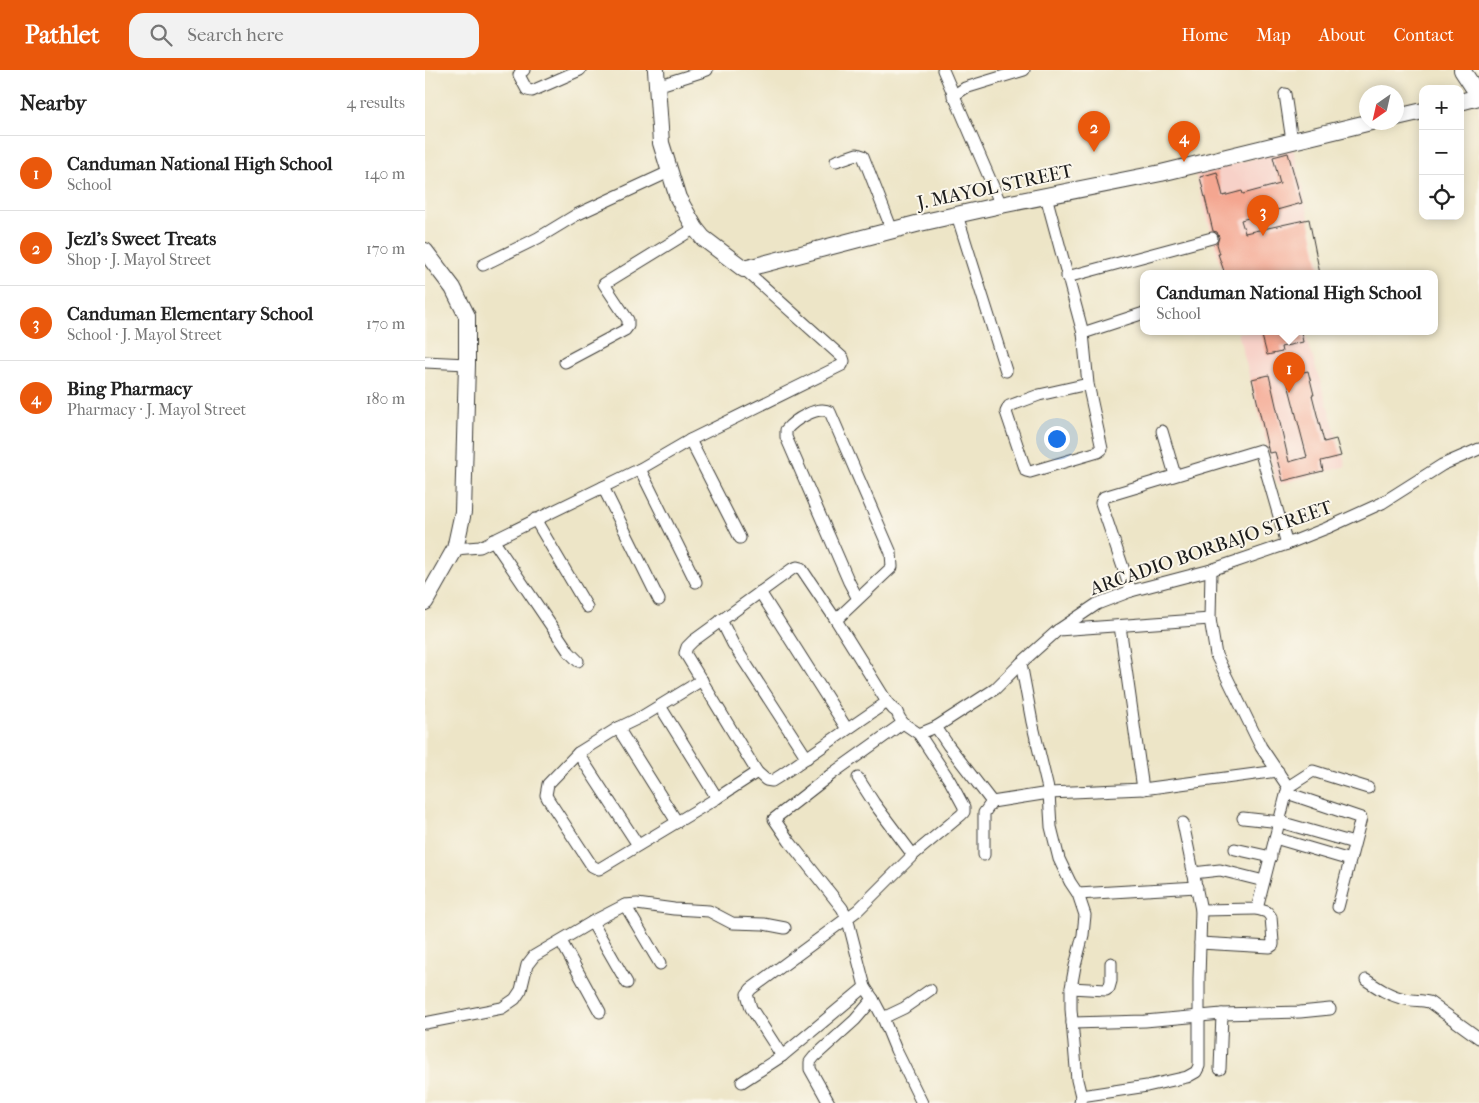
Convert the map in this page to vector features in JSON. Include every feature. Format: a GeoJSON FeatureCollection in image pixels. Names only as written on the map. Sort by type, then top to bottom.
{"type":"FeatureCollection","features":[{"type":"Feature","properties":{"kind":"street"},"geometry":{"type":"LineString","coordinates":[[524,70],[519,75],[527,90],[531,92],[580,70]]}},
{"type":"Feature","properties":{"kind":"street"},"geometry":{"type":"LineString","coordinates":[[455,549],[480,547],[639,469],[690,440],[841,365],[844,361],[843,358],[744,269],[711,245],[695,228],[678,198],[661,143],[657,78],[707,70]]}},
{"type":"Feature","properties":{"kind":"street"},"geometry":{"type":"LineString","coordinates":[[943,70],[1001,205]]}},
{"type":"Feature","properties":{"kind":"street"},"geometry":{"type":"LineString","coordinates":[[953,96],[965,88],[1024,70]]}},
{"type":"Feature","properties":{"kind":"street"},"geometry":{"type":"LineString","coordinates":[[1462,70],[1479,97],[1464,101]]}},
{"type":"Feature","properties":{"kind":"street"},"geometry":{"type":"LineString","coordinates":[[1285,94],[1292,141]]}},
{"type":"Feature","properties":{"kind":"street"},"geometry":{"type":"LineString","coordinates":[[1404,115],[1419,111]]}},
{"type":"Feature","properties":{"kind":"street","name":"J. MAYOL STREET"},"geometry":{"type":"LineString","coordinates":[[744,269],[892,230],[1001,205],[1161,173],[1359,125]]}},
{"type":"Feature","properties":{"kind":"street"},"geometry":{"type":"LineString","coordinates":[[836,161],[857,154],[863,156],[892,230]]}},
{"type":"Feature","properties":{"kind":"street"},"geometry":{"type":"LineString","coordinates":[[483,265],[538,238],[576,215],[669,172]]}},
{"type":"Feature","properties":{"kind":"street"},"geometry":{"type":"LineString","coordinates":[[1046,196],[1083,333],[1088,384],[1102,449],[1030,472],[1027,471],[1006,412],[1009,406],[1039,395],[1088,384]]}},
{"type":"Feature","properties":{"kind":"street"},"geometry":{"type":"LineString","coordinates":[[957,215],[1006,371]]}},
{"type":"Feature","properties":{"kind":"street"},"geometry":{"type":"LineString","coordinates":[[565,362],[625,330],[628,326],[628,320],[604,284],[695,228]]}},
{"type":"Feature","properties":{"kind":"street"},"geometry":{"type":"LineString","coordinates":[[1067,277],[1212,238]]}},
{"type":"Feature","properties":{"kind":"street"},"geometry":{"type":"LineString","coordinates":[[425,251],[453,288],[467,316],[463,512],[455,549],[425,602]]}},
{"type":"Feature","properties":{"kind":"street"},"geometry":{"type":"LineString","coordinates":[[1083,333],[1140,314]]}},
{"type":"Feature","properties":{"kind":"street"},"geometry":{"type":"LineString","coordinates":[[425,362],[467,364]]}},
{"type":"Feature","properties":{"kind":"street"},"geometry":{"type":"LineString","coordinates":[[836,620],[892,568],[891,553],[830,412],[825,409],[816,410],[791,424],[786,430],[786,437],[858,599]]}},
{"type":"Feature","properties":{"kind":"street"},"geometry":{"type":"LineString","coordinates":[[1162,431],[1175,475]]}},
{"type":"Feature","properties":{"kind":"street"},"geometry":{"type":"LineString","coordinates":[[690,440],[740,538]]}},
{"type":"Feature","properties":{"kind":"street","name":"ARCADIO BORBAJO STREET"},"geometry":{"type":"LineString","coordinates":[[919,734],[936,727],[995,689],[1057,630],[1097,604],[1131,591],[1211,570],[1327,528],[1382,503],[1443,465],[1479,449]]}},
{"type":"Feature","properties":{"kind":"street"},"geometry":{"type":"LineString","coordinates":[[1131,591],[1101,503],[1102,499],[1175,475],[1260,450],[1287,544]]}},
{"type":"Feature","properties":{"kind":"street"},"geometry":{"type":"LineString","coordinates":[[639,469],[696,582]]}},
{"type":"Feature","properties":{"kind":"street"},"geometry":{"type":"LineString","coordinates":[[603,487],[659,600]]}},
{"type":"Feature","properties":{"kind":"street"},"geometry":{"type":"LineString","coordinates":[[535,519],[587,607]]}},
{"type":"Feature","properties":{"kind":"street"},"geometry":{"type":"LineString","coordinates":[[493,540],[569,652],[578,661]]}},
{"type":"Feature","properties":{"kind":"street"},"geometry":{"type":"LineString","coordinates":[[783,1056],[751,1008],[747,994],[751,989],[858,910],[913,855],[961,815],[964,812],[964,807],[950,781],[919,734],[895,713],[801,568],[792,569],[759,592],[693,641],[685,652],[757,772],[766,780],[772,781],[847,729],[895,713]]}},
{"type":"Feature","properties":{"kind":"street"},"geometry":{"type":"LineString","coordinates":[[1211,570],[1210,619],[1216,655],[1261,747],[1288,790],[1361,818],[1339,907]]}},
{"type":"Feature","properties":{"kind":"street"},"geometry":{"type":"LineString","coordinates":[[759,592],[847,729]]}},
{"type":"Feature","properties":{"kind":"street"},"geometry":{"type":"LineString","coordinates":[[1057,630],[1210,619]]}},
{"type":"Feature","properties":{"kind":"street"},"geometry":{"type":"LineString","coordinates":[[721,620],[733,644],[807,758]]}},
{"type":"Feature","properties":{"kind":"street"},"geometry":{"type":"LineString","coordinates":[[1120,626],[1143,789]]}},
{"type":"Feature","properties":{"kind":"street"},"geometry":{"type":"LineString","coordinates":[[1021,663],[1031,722],[1049,793],[1051,827],[1059,859],[1078,894],[1085,915],[1083,935],[1071,988],[1077,1080],[1081,1100],[1193,1074],[1199,1066],[1201,910],[1183,823]]}},
{"type":"Feature","properties":{"kind":"street"},"geometry":{"type":"LineString","coordinates":[[701,680],[578,753],[548,784],[546,795],[592,866],[599,869],[757,772]]}},
{"type":"Feature","properties":{"kind":"street"},"geometry":{"type":"LineString","coordinates":[[660,706],[717,798]]}},
{"type":"Feature","properties":{"kind":"street"},"geometry":{"type":"LineString","coordinates":[[895,713],[833,773],[774,819],[847,917],[865,987],[883,1018],[896,1050],[922,1103]]}},
{"type":"Feature","properties":{"kind":"street"},"geometry":{"type":"LineString","coordinates":[[936,727],[992,802]]}},
{"type":"Feature","properties":{"kind":"street"},"geometry":{"type":"LineString","coordinates":[[618,728],[677,822]]}},
{"type":"Feature","properties":{"kind":"street"},"geometry":{"type":"LineString","coordinates":[[578,753],[638,845]]}},
{"type":"Feature","properties":{"kind":"street"},"geometry":{"type":"LineString","coordinates":[[1257,909],[1288,790],[1313,771],[1368,788]]}},
{"type":"Feature","properties":{"kind":"street"},"geometry":{"type":"LineString","coordinates":[[984,855],[984,813],[992,802],[1049,793],[1143,789],[1278,772]]}},
{"type":"Feature","properties":{"kind":"street"},"geometry":{"type":"LineString","coordinates":[[858,778],[874,803],[913,855]]}},
{"type":"Feature","properties":{"kind":"street"},"geometry":{"type":"LineString","coordinates":[[1243,818],[1279,822],[1355,843]]}},
{"type":"Feature","properties":{"kind":"street"},"geometry":{"type":"LineString","coordinates":[[1275,838],[1350,860]]}},
{"type":"Feature","properties":{"kind":"street"},"geometry":{"type":"LineString","coordinates":[[1235,849],[1271,857]]}},
{"type":"Feature","properties":{"kind":"street"},"geometry":{"type":"LineString","coordinates":[[1193,873],[1220,870],[1264,881]]}},
{"type":"Feature","properties":{"kind":"street"},"geometry":{"type":"LineString","coordinates":[[1078,894],[1197,887]]}},
{"type":"Feature","properties":{"kind":"street"},"geometry":{"type":"LineString","coordinates":[[625,904],[660,964]]}},
{"type":"Feature","properties":{"kind":"street"},"geometry":{"type":"LineString","coordinates":[[425,1023],[502,1008],[515,999],[521,990],[527,965],[534,956],[625,904],[674,910],[709,911],[732,923],[764,924],[785,928]]}},
{"type":"Feature","properties":{"kind":"street"},"geometry":{"type":"LineString","coordinates":[[1200,943],[1270,947],[1273,945],[1271,917],[1267,912],[1257,909],[1201,910]]}},
{"type":"Feature","properties":{"kind":"street"},"geometry":{"type":"LineString","coordinates":[[592,922],[627,982]]}},
{"type":"Feature","properties":{"kind":"street"},"geometry":{"type":"LineString","coordinates":[[561,941],[600,1012]]}},
{"type":"Feature","properties":{"kind":"street"},"geometry":{"type":"LineString","coordinates":[[1071,988],[1106,990],[1111,986],[1111,963]]}},
{"type":"Feature","properties":{"kind":"street"},"geometry":{"type":"LineString","coordinates":[[1365,980],[1379,990],[1394,996],[1407,1000],[1419,999],[1429,1002],[1479,1038]]}},
{"type":"Feature","properties":{"kind":"street"},"geometry":{"type":"LineString","coordinates":[[742,1082],[783,1056],[865,987]]}},
{"type":"Feature","properties":{"kind":"street"},"geometry":{"type":"LineString","coordinates":[[883,1018],[930,990]]}},
{"type":"Feature","properties":{"kind":"street"},"geometry":{"type":"LineString","coordinates":[[829,1103],[810,1069],[810,1062],[855,1020],[873,999]]}},
{"type":"Feature","properties":{"kind":"street"},"geometry":{"type":"LineString","coordinates":[[1072,1023],[1330,1009]]}},
{"type":"Feature","properties":{"kind":"street"},"geometry":{"type":"LineString","coordinates":[[1220,1069],[1223,1014]]}},
{"type":"Feature","properties":{"kind":"shaded area"},"geometry":{"type":"Polygon","coordinates":[[[1293,148],[1321,270],[1222,270],[1195,174],[1293,148]]]}},
{"type":"Feature","properties":{"kind":"shaded area"},"geometry":{"type":"Polygon","coordinates":[[[1239,335],[1306,335],[1346,466],[1277,485],[1239,335]]]}},
{"type":"Feature","properties":{"kind":"building"},"geometry":{"type":"Polygon","coordinates":[[[1288,153],[1302,203],[1241,220],[1245,233],[1309,219],[1319,270],[1224,270],[1218,254],[1220,254],[1217,244],[1219,237],[1217,232],[1213,231],[1200,177],[1217,172],[1223,196],[1242,191],[1243,194],[1280,184],[1273,157],[1288,153]]]}},
{"type":"Feature","properties":{"kind":"building"},"geometry":{"type":"Polygon","coordinates":[[[1262,335],[1302,335],[1303,342],[1281,347],[1282,352],[1267,355],[1262,335]]]}},
{"type":"Feature","properties":{"kind":"building"},"geometry":{"type":"Polygon","coordinates":[[[1308,371],[1324,442],[1336,439],[1341,456],[1321,461],[1323,471],[1283,481],[1275,452],[1269,453],[1252,379],[1269,375],[1289,462],[1307,457],[1286,376],[1308,371]]]}},
{"type":"Feature","properties":{"kind":"place","name":"Jezl's Sweet Treats"},"geometry":{"type":"Point","coordinates":[1094,152]}},
{"type":"Feature","properties":{"kind":"place","name":"Bing Pharmacy"},"geometry":{"type":"Point","coordinates":[1184,162]}},
{"type":"Feature","properties":{"kind":"place","name":"Canduman Elementary School"},"geometry":{"type":"Point","coordinates":[1263,236]}},
{"type":"Feature","properties":{"kind":"place","name":"Canduman National High School"},"geometry":{"type":"Point","coordinates":[1289,393]}}]}
